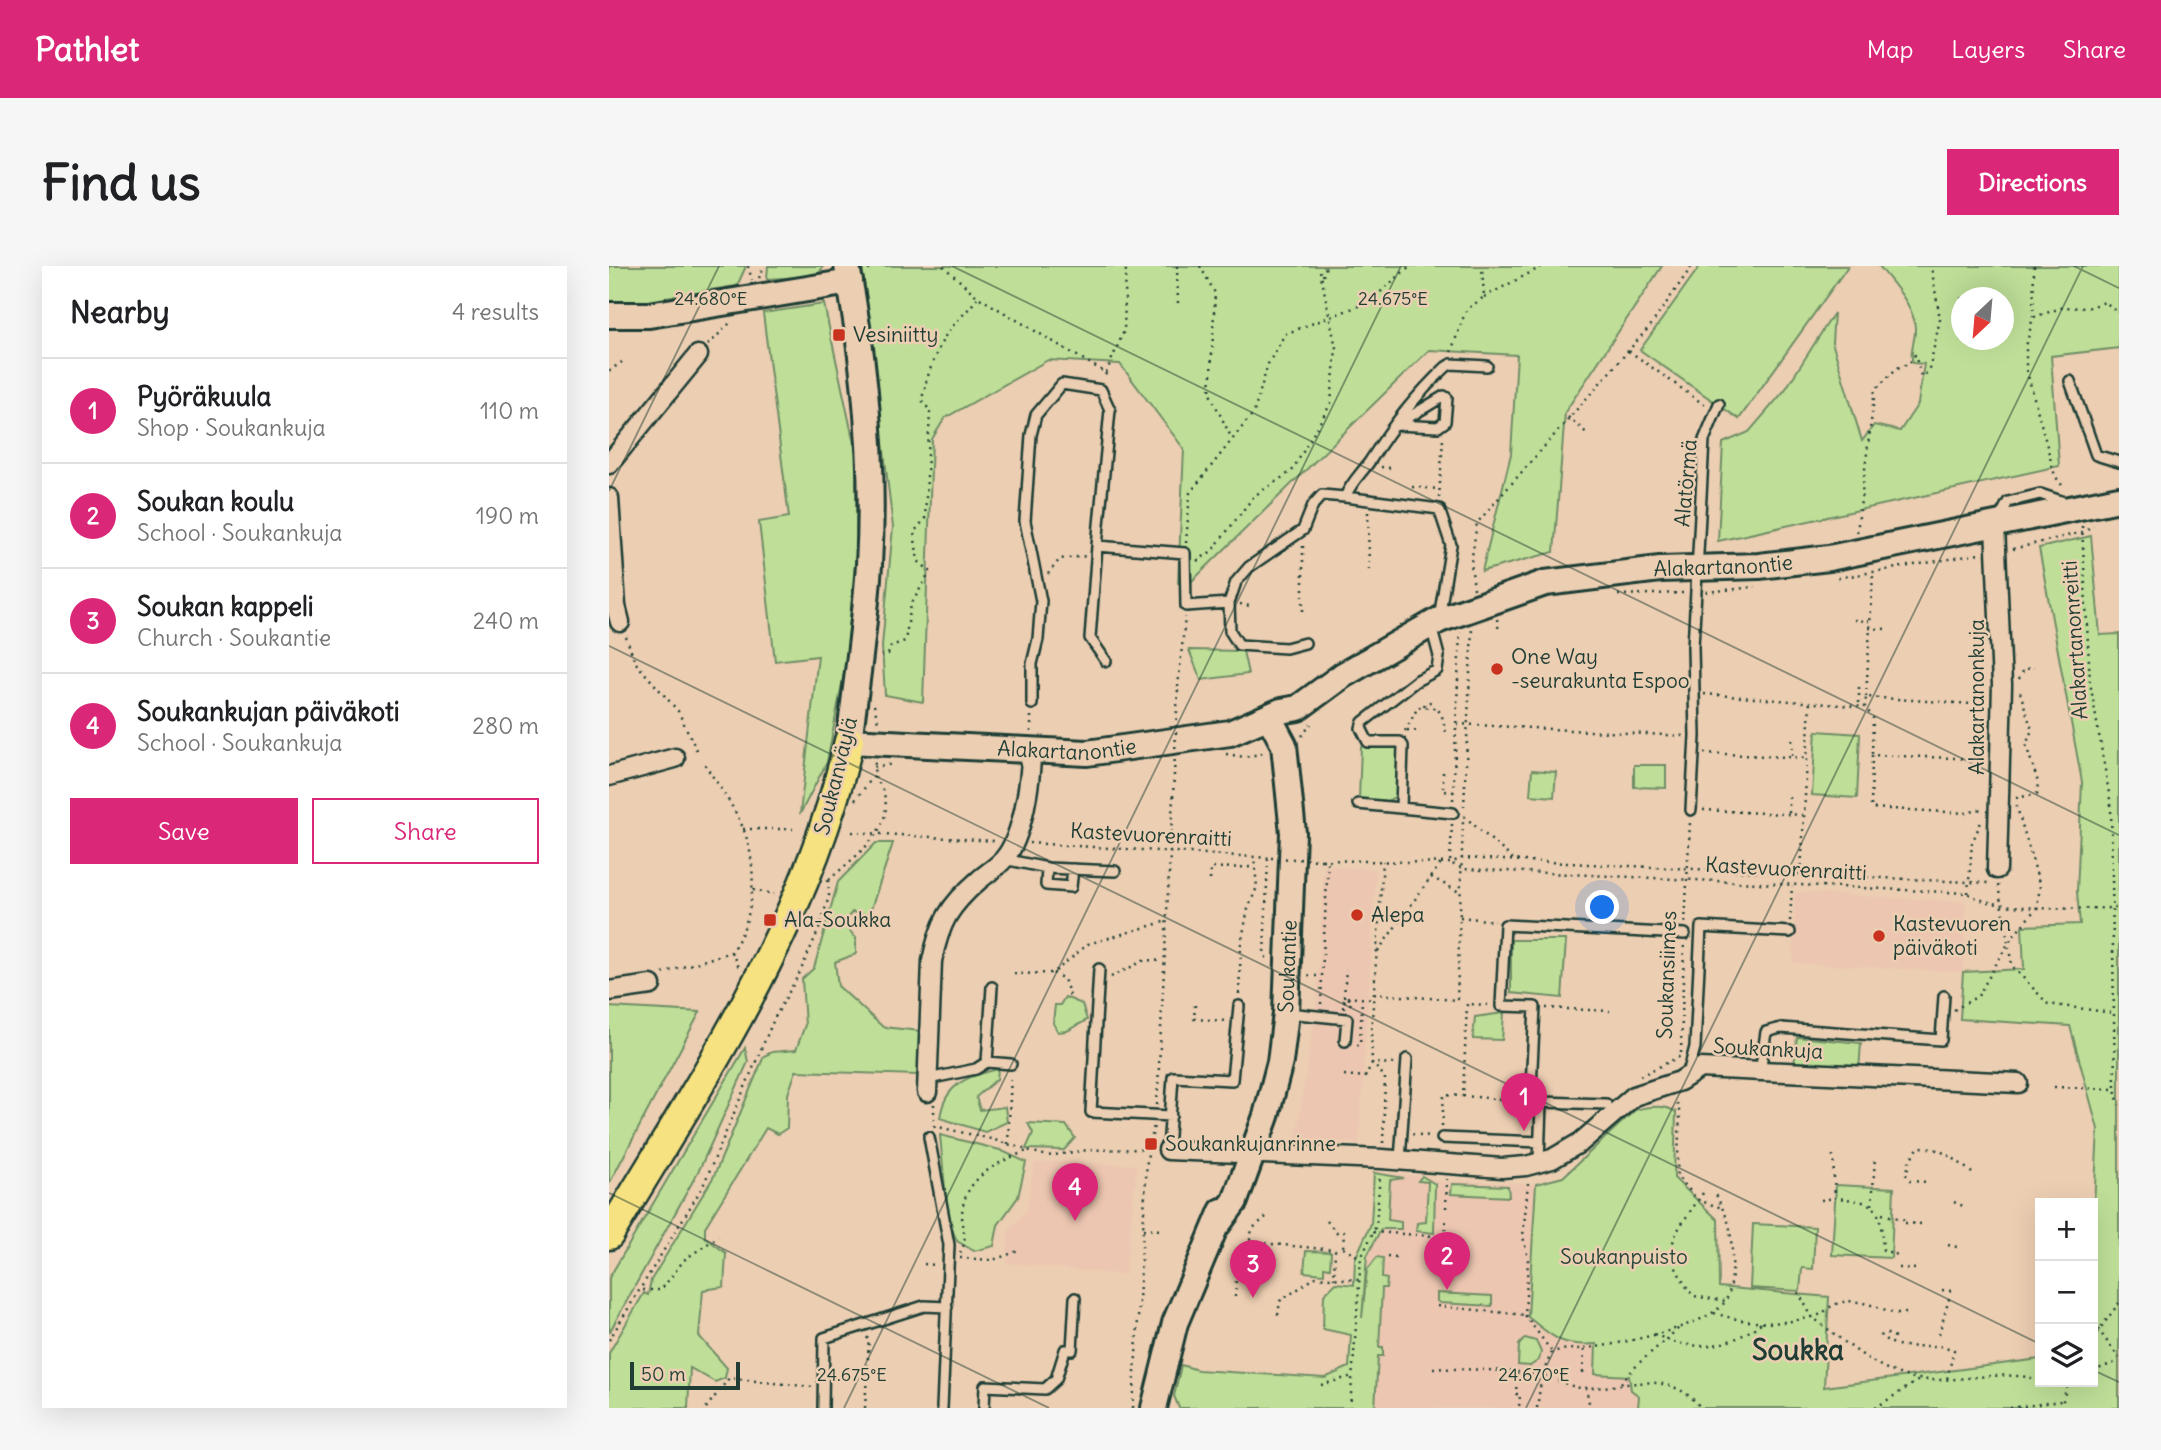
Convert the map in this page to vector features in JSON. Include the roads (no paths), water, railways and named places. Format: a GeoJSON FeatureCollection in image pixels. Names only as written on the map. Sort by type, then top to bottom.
{"type":"FeatureCollection","features":[{"type":"Feature","properties":{"kind":"main road","name":"Soukanväylä"},"geometry":{"type":"LineString","coordinates":[[609,1235],[741,1018],[822,835],[849,741]]}},
{"type":"Feature","properties":{"kind":"street"},"geometry":{"type":"LineString","coordinates":[[609,315],[649,315],[854,273]]}},
{"type":"Feature","properties":{"kind":"street","name":"Soukanväylä"},"geometry":{"type":"LineString","coordinates":[[849,741],[869,563],[870,467],[854,273]]}},
{"type":"Feature","properties":{"kind":"street"},"geometry":{"type":"LineString","coordinates":[[609,464],[698,355]]}},
{"type":"Feature","properties":{"kind":"street"},"geometry":{"type":"LineString","coordinates":[[609,498],[616,606],[620,622]]}},
{"type":"Feature","properties":{"kind":"street","name":"Alakartanontie"},"geometry":{"type":"LineString","coordinates":[[849,741],[1031,744],[1087,752],[1230,733],[1275,714],[1293,698],[1319,682],[1343,676],[1443,624],[1545,583],[1698,567],[1759,566],[1855,553],[2119,499]]}},
{"type":"Feature","properties":{"kind":"street","name":"Alakartanonkuja"},"geometry":{"type":"LineString","coordinates":[[1996,526],[2002,706],[1997,869]]}},
{"type":"Feature","properties":{"kind":"street","name":"Soukantie"},"geometry":{"type":"LineString","coordinates":[[1154,1408],[1175,1323],[1187,1290],[1218,1224],[1226,1197],[1252,1152],[1276,1078],[1286,1013],[1293,833],[1284,745],[1275,714]]}},
{"type":"Feature","properties":{"kind":"street"},"geometry":{"type":"LineString","coordinates":[[930,1083],[932,961],[943,918],[961,895],[1004,859],[1013,842],[1031,774],[1031,744]]}},
{"type":"Feature","properties":{"kind":"street"},"geometry":{"type":"LineString","coordinates":[[609,776],[675,758]]}},
{"type":"Feature","properties":{"kind":"street"},"geometry":{"type":"LineString","coordinates":[[609,991],[651,985]]}},
{"type":"Feature","properties":{"kind":"street","name":"Soukankuja"},"geometry":{"type":"LineString","coordinates":[[1168,1150],[1252,1152],[1502,1168],[1552,1159],[1581,1142],[1634,1096],[1684,1078],[1700,1068],[2018,1083]]}},
{"type":"Feature","properties":{"kind":"lane"},"geometry":{"type":"LineString","coordinates":[[1345,497],[1352,480],[1368,464],[1415,396],[1446,367],[1451,364],[1487,366]]}},
{"type":"Feature","properties":{"kind":"lane"},"geometry":{"type":"LineString","coordinates":[[2070,381],[2096,454],[2119,462]]}},
{"type":"Feature","properties":{"kind":"lane"},"geometry":{"type":"LineString","coordinates":[[1032,704],[1032,664],[1038,639],[1041,601],[1025,521],[1031,435],[1036,415],[1062,384],[1101,390],[1110,410],[1090,638],[1106,661]]}},
{"type":"Feature","properties":{"kind":"lane"},"geometry":{"type":"LineString","coordinates":[[1444,396],[1447,398],[1445,422],[1438,427],[1392,427],[1444,396]]}},
{"type":"Feature","properties":{"kind":"lane","name":"Alatörmä"},"geometry":{"type":"LineString","coordinates":[[1691,810],[1704,440],[1717,408]]}},
{"type":"Feature","properties":{"kind":"lane"},"geometry":{"type":"LineString","coordinates":[[1304,643],[1286,648],[1238,645],[1230,631],[1229,603],[1235,582],[1249,567],[1303,530],[1313,505],[1322,495],[1439,509],[1451,545],[1451,557],[1446,570],[1437,670],[1416,681],[1363,722],[1361,728],[1368,742],[1400,742],[1404,756],[1401,808]]}},
{"type":"Feature","properties":{"kind":"lane"},"geometry":{"type":"LineString","coordinates":[[1097,550],[1185,553],[1185,606],[1229,603]]}},
{"type":"Feature","properties":{"kind":"lane"},"geometry":{"type":"LineString","coordinates":[[1358,804],[1453,813]]}},
{"type":"Feature","properties":{"kind":"lane"},"geometry":{"type":"LineString","coordinates":[[1004,859],[1047,868],[1115,872]]}},
{"type":"Feature","properties":{"kind":"lane"},"geometry":{"type":"LineString","coordinates":[[1047,868],[1046,886],[1071,887],[1073,869]]}},
{"type":"Feature","properties":{"kind":"lane"},"geometry":{"type":"LineString","coordinates":[[1539,1163],[1541,1102],[1531,1087],[1535,1007],[1501,1006],[1505,925],[1685,934]]}},
{"type":"Feature","properties":{"kind":"lane"},"geometry":{"type":"LineString","coordinates":[[1684,1078],[1695,1047],[1701,927],[1790,932]]}},
{"type":"Feature","properties":{"kind":"lane"},"geometry":{"type":"LineString","coordinates":[[1099,969],[1091,1112],[1171,1116]]}},
{"type":"Feature","properties":{"kind":"lane"},"geometry":{"type":"LineString","coordinates":[[987,1062],[992,987]]}},
{"type":"Feature","properties":{"kind":"lane"},"geometry":{"type":"LineString","coordinates":[[1760,1072],[1766,1032],[1781,1028],[1941,1040],[1944,996]]}},
{"type":"Feature","properties":{"kind":"lane"},"geometry":{"type":"LineString","coordinates":[[1168,1150],[1173,1077],[1232,1080],[1239,1006]]}},
{"type":"Feature","properties":{"kind":"lane"},"geometry":{"type":"LineString","coordinates":[[1286,1013],[1347,1019],[1345,1041]]}},
{"type":"Feature","properties":{"kind":"lane"},"geometry":{"type":"LineString","coordinates":[[1400,1160],[1407,1059]]}},
{"type":"Feature","properties":{"kind":"lane"},"geometry":{"type":"LineString","coordinates":[[930,1083],[976,1069],[987,1062],[1011,1064]]}},
{"type":"Feature","properties":{"kind":"lane"},"geometry":{"type":"LineString","coordinates":[[1541,1102],[1606,1104]]}},
{"type":"Feature","properties":{"kind":"lane"},"geometry":{"type":"LineString","coordinates":[[929,1137],[949,1245],[942,1408]]}},
{"type":"Feature","properties":{"kind":"lane"},"geometry":{"type":"LineString","coordinates":[[1442,1138],[1539,1142]]}},
{"type":"Feature","properties":{"kind":"lane"},"geometry":{"type":"LineString","coordinates":[[984,1408],[985,1386],[1045,1389],[1056,1379],[1065,1350],[1072,1350],[1075,1298]]}},
{"type":"Feature","properties":{"kind":"lane"},"geometry":{"type":"LineString","coordinates":[[823,1408],[824,1338],[924,1306],[947,1307]]}},
{"type":"Feature","properties":{"kind":"place","name":"Vesiniitty"},"geometry":{"type":"Point","coordinates":[839,335]}},
{"type":"Feature","properties":{"kind":"place","name":"One Way -seurakunta Espoo"},"geometry":{"type":"Point","coordinates":[1497,669]}},
{"type":"Feature","properties":{"kind":"place","name":"Alepa"},"geometry":{"type":"Point","coordinates":[1357,915]}},
{"type":"Feature","properties":{"kind":"place","name":"Ala-Soukka"},"geometry":{"type":"Point","coordinates":[770,920]}},
{"type":"Feature","properties":{"kind":"place","name":"Kastevuoren päiväkoti"},"geometry":{"type":"Point","coordinates":[1879,936]}},
{"type":"Feature","properties":{"kind":"place","name":"Pyöräkuula"},"geometry":{"type":"Point","coordinates":[1524,1131]}},
{"type":"Feature","properties":{"kind":"place","name":"Soukankujanrinne"},"geometry":{"type":"Point","coordinates":[1151,1144]}},
{"type":"Feature","properties":{"kind":"place","name":"Soukankujan päiväkoti"},"geometry":{"type":"Point","coordinates":[1075,1221]}},
{"type":"Feature","properties":{"kind":"place","name":"Soukan koulu"},"geometry":{"type":"Point","coordinates":[1447,1290]}},
{"type":"Feature","properties":{"kind":"place","name":"Soukan kappeli"},"geometry":{"type":"Point","coordinates":[1253,1298]}},
{"type":"Feature","properties":{"kind":"district","name":"Soukka"},"geometry":{"type":"Point","coordinates":[1798,1350]}},
{"type":"Feature","properties":{"kind":"park label","name":"Soukanpuisto"},"geometry":{"type":"Point","coordinates":[1624,1257]}}]}
